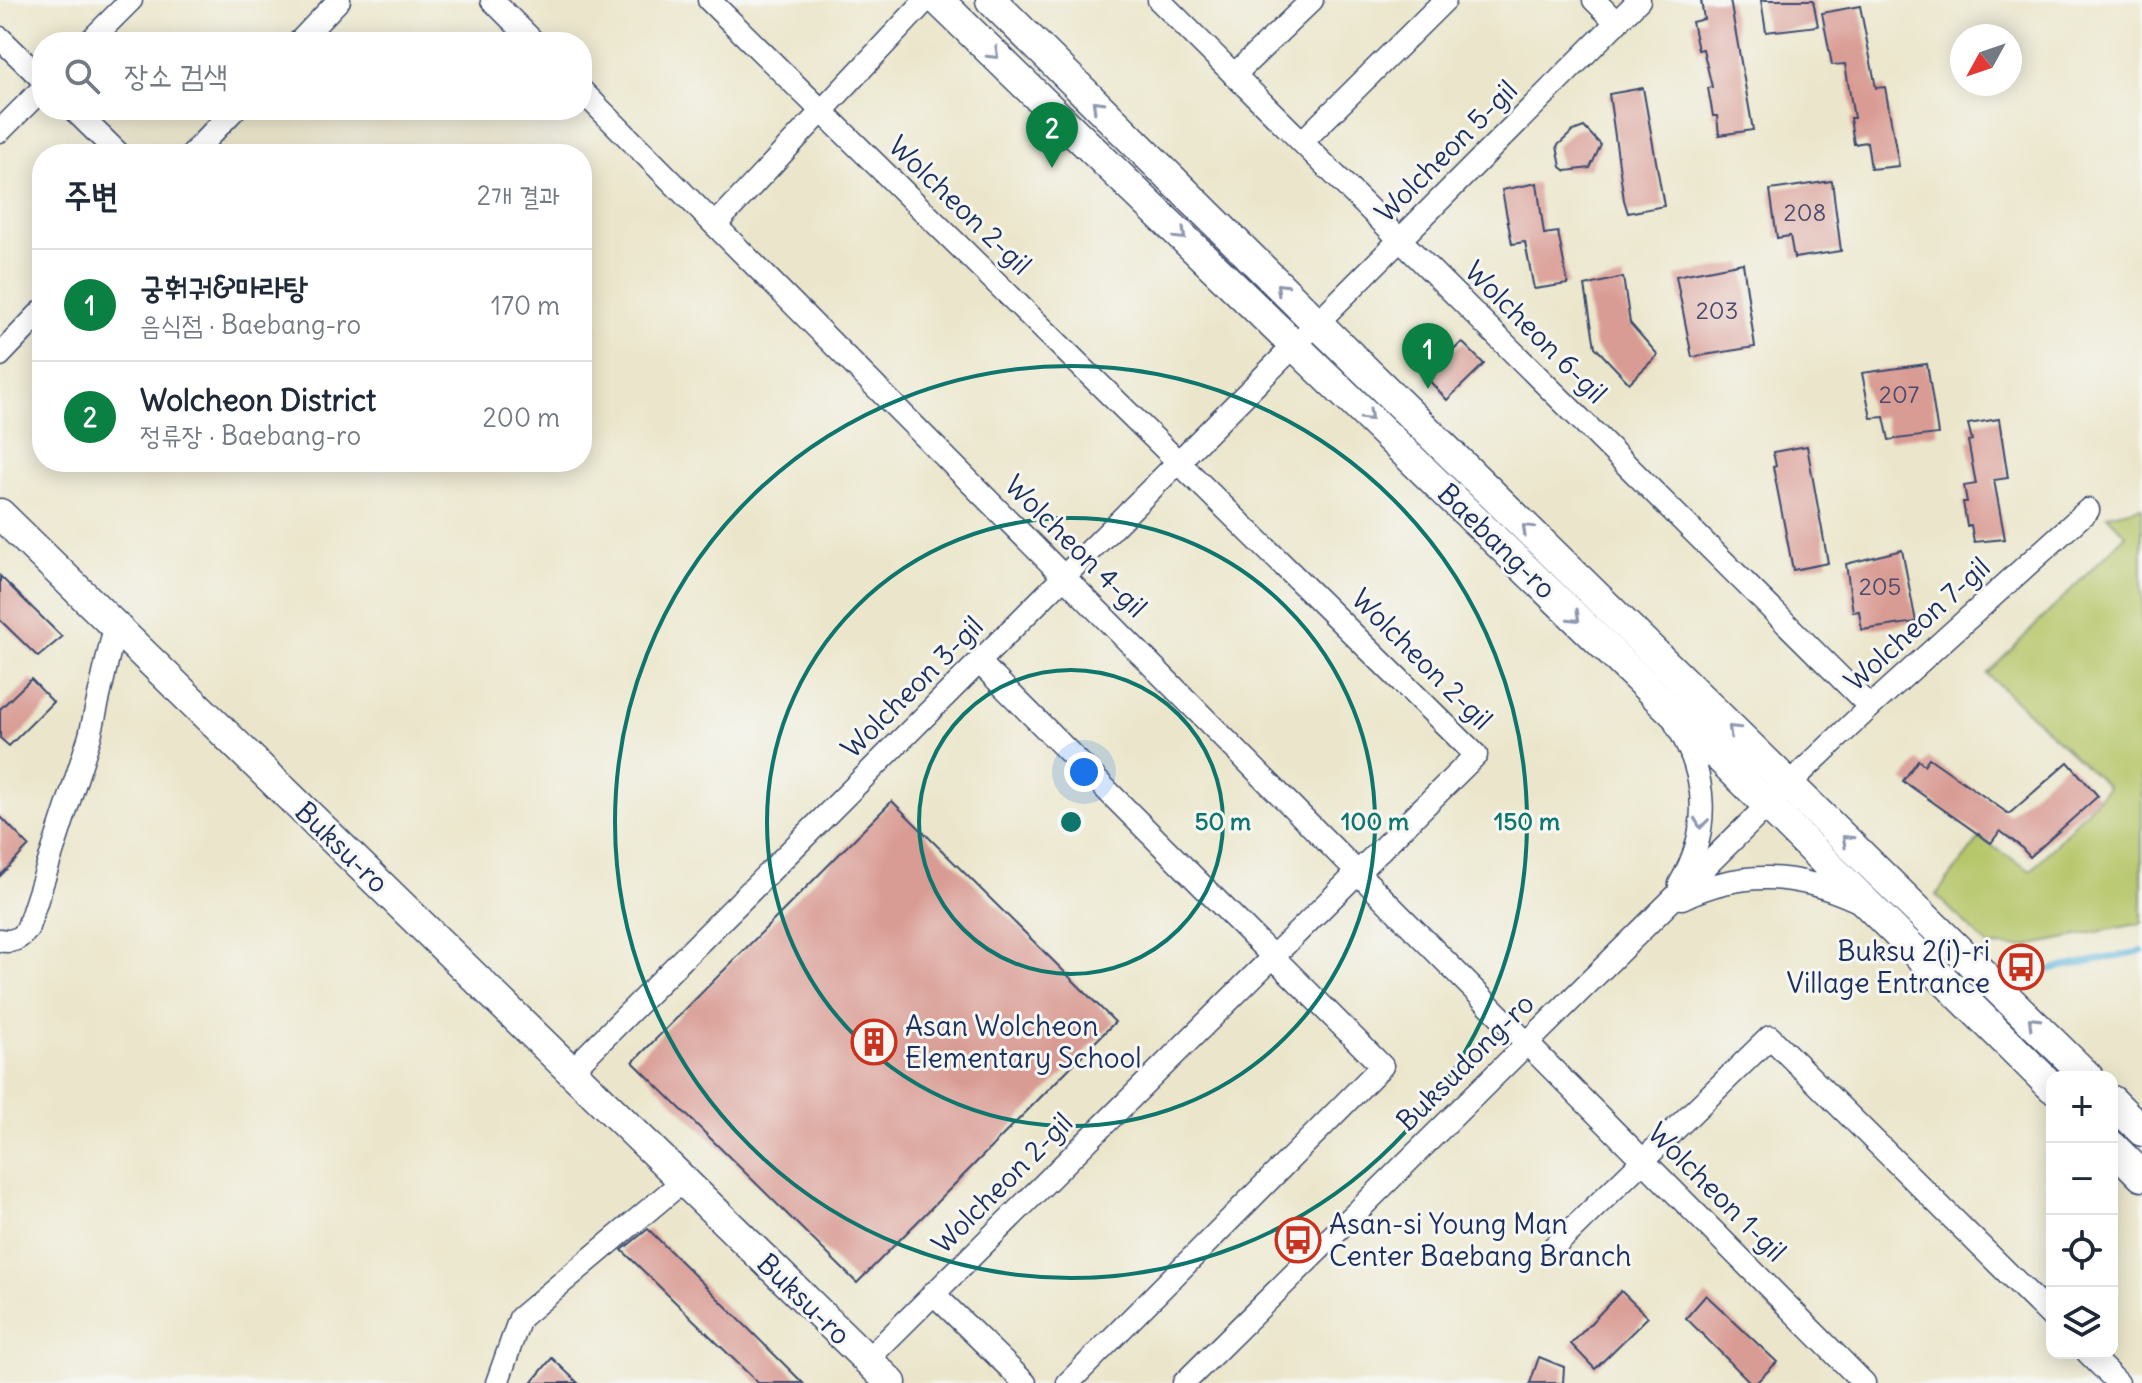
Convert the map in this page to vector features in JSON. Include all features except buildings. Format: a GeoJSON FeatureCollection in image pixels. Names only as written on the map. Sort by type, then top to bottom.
{"type":"FeatureCollection","features":[{"type":"Feature","properties":{"kind":"street"},"geometry":{"type":"LineString","coordinates":[[99,32],[131,0]]}},
{"type":"Feature","properties":{"kind":"street"},"geometry":{"type":"LineString","coordinates":[[309,32],[339,0]]}},
{"type":"Feature","properties":{"kind":"street"},"geometry":{"type":"LineString","coordinates":[[492,0],[524,32]]}},
{"type":"Feature","properties":{"kind":"street","name":"Wolcheon 2-gil"},"geometry":{"type":"LineString","coordinates":[[709,0],[1476,755],[867,1360]]}},
{"type":"Feature","properties":{"kind":"street"},"geometry":{"type":"LineString","coordinates":[[715,225],[926,0]]}},
{"type":"Feature","properties":{"kind":"street","name":"Baebang-ro"},"geometry":{"type":"LineString","coordinates":[[938,0],[1660,700],[1779,795],[1869,906],[2046,1081]]}},
{"type":"Feature","properties":{"kind":"street","name":"Baebang-ro"},"geometry":{"type":"LineString","coordinates":[[991,0],[1317,323],[1779,795],[2081,1071]]}},
{"type":"Feature","properties":{"kind":"street"},"geometry":{"type":"LineString","coordinates":[[1234,75],[1312,0]]}},
{"type":"Feature","properties":{"kind":"street"},"geometry":{"type":"LineString","coordinates":[[1302,142],[1445,0]]}},
{"type":"Feature","properties":{"kind":"street"},"geometry":{"type":"LineString","coordinates":[[1594,0],[1617,23]]}},
{"type":"Feature","properties":{"kind":"street","name":"Wolcheon 5-gil"},"geometry":{"type":"LineString","coordinates":[[1295,345],[1639,0]]}},
{"type":"Feature","properties":{"kind":"street","name":"Wolcheon 6-gil"},"geometry":{"type":"LineString","coordinates":[[1167,3],[1234,75],[1870,707]]}},
{"type":"Feature","properties":{"kind":"street"},"geometry":{"type":"LineString","coordinates":[[0,38],[32,69]]}},
{"type":"Feature","properties":{"kind":"street"},"geometry":{"type":"LineString","coordinates":[[0,131],[32,99]]}},
{"type":"Feature","properties":{"kind":"street","name":"Wolcheon 4-gil"},"geometry":{"type":"LineString","coordinates":[[592,101],[1527,1043]]}},
{"type":"Feature","properties":{"kind":"street"},"geometry":{"type":"LineString","coordinates":[[84,120],[109,144]]}},
{"type":"Feature","properties":{"kind":"street"},"geometry":{"type":"LineString","coordinates":[[202,144],[224,120]]}},
{"type":"Feature","properties":{"kind":"street"},"geometry":{"type":"LineString","coordinates":[[4,344],[32,320]]}},
{"type":"Feature","properties":{"kind":"street","name":"Wolcheon 3-gil"},"geometry":{"type":"LineString","coordinates":[[571,1071],[1295,345]]}},
{"type":"Feature","properties":{"kind":"street","name":"Wolcheon 7-gil"},"geometry":{"type":"LineString","coordinates":[[1779,795],[1870,707],[2088,510]]}},
{"type":"Feature","properties":{"kind":"street","name":"Buksu-ro"},"geometry":{"type":"LineString","coordinates":[[0,514],[891,1383]]}},
{"type":"Feature","properties":{"kind":"street"},"geometry":{"type":"LineString","coordinates":[[0,940],[20,938],[27,930],[90,736],[115,626]]}},
{"type":"Feature","properties":{"kind":"street"},"geometry":{"type":"LineString","coordinates":[[979,662],[1382,1066],[1068,1383]]}},
{"type":"Feature","properties":{"kind":"street"},"geometry":{"type":"LineString","coordinates":[[1660,700],[1687,742],[1701,784],[1703,823],[1692,863],[1667,905]]}},
{"type":"Feature","properties":{"kind":"street","name":"Buksudong-ro"},"geometry":{"type":"LineString","coordinates":[[1184,1383],[1779,795]]}},
{"type":"Feature","properties":{"kind":"street"},"geometry":{"type":"LineString","coordinates":[[1667,905],[1704,887],[1744,878],[1786,877],[1828,887],[1869,906]]}},
{"type":"Feature","properties":{"kind":"street"},"geometry":{"type":"LineString","coordinates":[[1554,1247],[1770,1037],[2046,1311]]}},
{"type":"Feature","properties":{"kind":"street","name":"Wolcheon 1-gil"},"geometry":{"type":"LineString","coordinates":[[1527,1043],[1864,1383]]}},
{"type":"Feature","properties":{"kind":"street"},"geometry":{"type":"LineString","coordinates":[[2118,1107],[2142,1131]]}},
{"type":"Feature","properties":{"kind":"street"},"geometry":{"type":"LineString","coordinates":[[2118,1152],[2142,1176]]}},
{"type":"Feature","properties":{"kind":"street"},"geometry":{"type":"LineString","coordinates":[[497,1383],[520,1318],[683,1181]]}},
{"type":"Feature","properties":{"kind":"street"},"geometry":{"type":"LineString","coordinates":[[933,1293],[1025,1383]]}},
{"type":"Feature","properties":{"kind":"street"},"geometry":{"type":"LineString","coordinates":[[2094,1359],[2118,1383]]}},
{"type":"Feature","properties":{"kind":"green space"},"geometry":{"type":"Polygon","coordinates":[[[2142,507],[2142,923],[2023,947],[1988,946],[1936,895],[1980,838],[2031,871],[2108,787],[1987,674],[2126,535],[2107,515],[2142,507]]]}},
{"type":"Feature","properties":{"kind":"waterway"},"geometry":{"type":"LineString","coordinates":[[2042,971],[2142,951]]}},
{"type":"Feature","properties":{"kind":"place","name":"Wolcheon District"},"geometry":{"type":"Point","coordinates":[1052,168]}},
{"type":"Feature","properties":{"kind":"place","name":"궁훠궈&마라탕"},"geometry":{"type":"Point","coordinates":[1428,389]}},
{"type":"Feature","properties":{"kind":"place","name":"Buksu 2(i)-ri Village Entrance"},"geometry":{"type":"Point","coordinates":[2021,967]}},
{"type":"Feature","properties":{"kind":"place","name":"Asan Wolcheon Elementary School"},"geometry":{"type":"Point","coordinates":[874,1042]}},
{"type":"Feature","properties":{"kind":"place","name":"Asan-si Young Man Center Baebang Branch"},"geometry":{"type":"Point","coordinates":[1298,1240]}}]}
